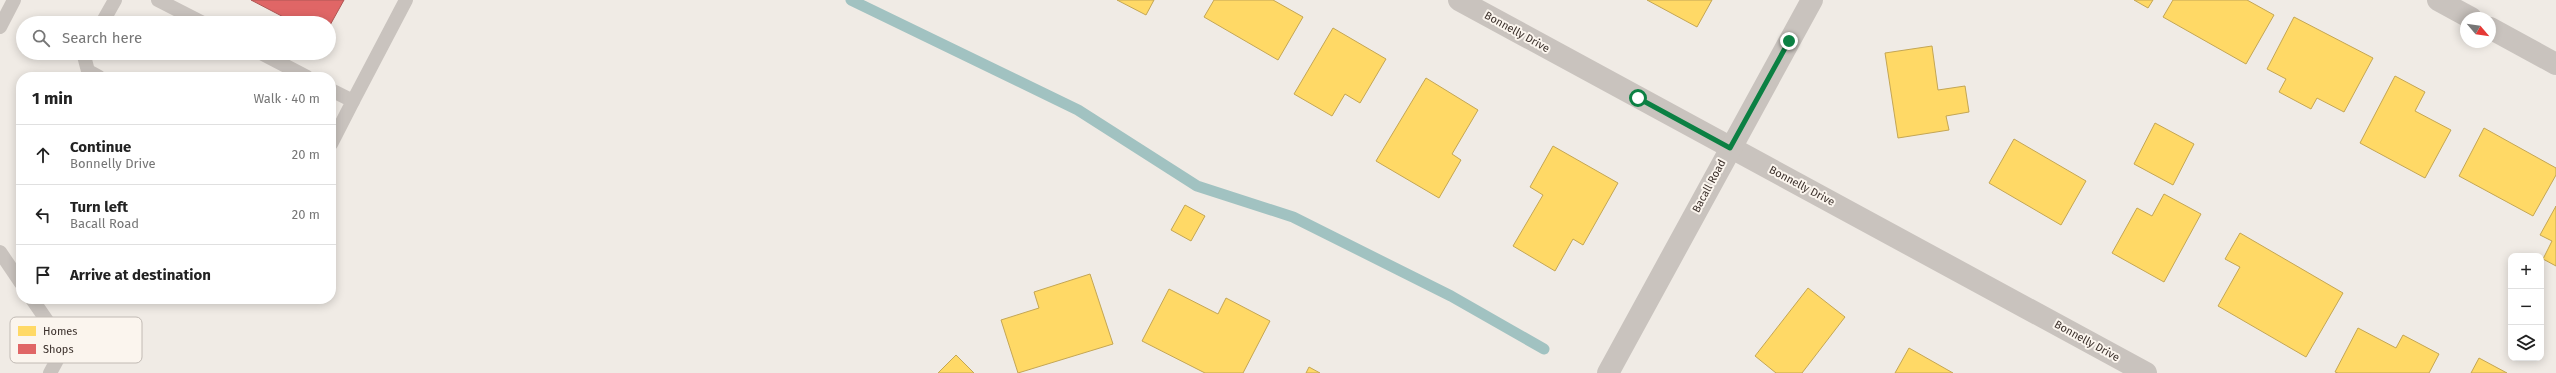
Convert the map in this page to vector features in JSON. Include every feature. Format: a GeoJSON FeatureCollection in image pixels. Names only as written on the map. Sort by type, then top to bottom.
{"type":"FeatureCollection","features":[{"type":"Feature","properties":{"kind":"street","name":"Bonnelly Drive"},"geometry":{"type":"LineString","coordinates":[[1459,0],[2146,373]]}},
{"type":"Feature","properties":{"kind":"street","name":"Bacall Road"},"geometry":{"type":"LineString","coordinates":[[1608,373],[1812,0]]}},
{"type":"Feature","properties":{"kind":"street"},"geometry":{"type":"LineString","coordinates":[[2438,0],[2460,12]]}},
{"type":"Feature","properties":{"kind":"street"},"geometry":{"type":"LineString","coordinates":[[2496,31],[2556,64]]}},
{"type":"Feature","properties":{"kind":"lane"},"geometry":{"type":"LineString","coordinates":[[106,16],[115,0]]}},
{"type":"Feature","properties":{"kind":"lane"},"geometry":{"type":"LineString","coordinates":[[158,0],[189,16]]}},
{"type":"Feature","properties":{"kind":"lane"},"geometry":{"type":"LineString","coordinates":[[336,134],[406,0]]}},
{"type":"Feature","properties":{"kind":"lane"},"geometry":{"type":"LineString","coordinates":[[0,27],[10,2]]}},
{"type":"Feature","properties":{"kind":"lane"},"geometry":{"type":"LineString","coordinates":[[85,60],[88,71],[90,72]]}},
{"type":"Feature","properties":{"kind":"lane"},"geometry":{"type":"LineString","coordinates":[[274,60],[297,72]]}},
{"type":"Feature","properties":{"kind":"lane"},"geometry":{"type":"LineString","coordinates":[[336,92],[353,101]]}},
{"type":"Feature","properties":{"kind":"lane"},"geometry":{"type":"LineString","coordinates":[[0,252],[16,276]]}},
{"type":"Feature","properties":{"kind":"lane"},"geometry":{"type":"LineString","coordinates":[[35,304],[43,317]]}},
{"type":"Feature","properties":{"kind":"lane"},"geometry":{"type":"LineString","coordinates":[[50,373],[55,363]]}},
{"type":"Feature","properties":{"kind":"building: Homes"},"geometry":{"type":"Polygon","coordinates":[[[1117,0],[1154,0],[1146,15],[1117,0]]]}},
{"type":"Feature","properties":{"kind":"building: Homes"},"geometry":{"type":"Polygon","coordinates":[[[1214,0],[1273,0],[1303,17],[1278,60],[1204,17],[1214,0]]]}},
{"type":"Feature","properties":{"kind":"building: Homes"},"geometry":{"type":"Polygon","coordinates":[[[1647,0],[1712,0],[1697,27],[1647,0]]]}},
{"type":"Feature","properties":{"kind":"building: Homes"},"geometry":{"type":"Polygon","coordinates":[[[2134,0],[2153,0],[2148,8],[2134,0]]]}},
{"type":"Feature","properties":{"kind":"building: Homes"},"geometry":{"type":"Polygon","coordinates":[[[2173,0],[2247,0],[2274,15],[2246,64],[2163,17],[2173,0]]]}},
{"type":"Feature","properties":{"kind":"building: Homes"},"geometry":{"type":"Polygon","coordinates":[[[2294,17],[2373,58],[2344,112],[2317,98],[2311,109],[2279,92],[2286,79],[2267,69],[2294,17]]]}},
{"type":"Feature","properties":{"kind":"building: Homes"},"geometry":{"type":"Polygon","coordinates":[[[1333,28],[1386,59],[1360,103],[1345,94],[1332,116],[1294,94],[1333,28]]]}},
{"type":"Feature","properties":{"kind":"building: Homes"},"geometry":{"type":"Polygon","coordinates":[[[1932,46],[1938,90],[1965,86],[1969,112],[1946,116],[1949,130],[1898,138],[1885,53],[1932,46]]]}},
{"type":"Feature","properties":{"kind":"building: Homes"},"geometry":{"type":"Polygon","coordinates":[[[2395,76],[2425,92],[2415,111],[2451,130],[2425,178],[2360,143],[2395,76]]]}},
{"type":"Feature","properties":{"kind":"building: Homes"},"geometry":{"type":"Polygon","coordinates":[[[1426,78],[1478,110],[1452,154],[1461,160],[1439,198],[1376,161],[1426,78]]]}},
{"type":"Feature","properties":{"kind":"building: Homes"},"geometry":{"type":"Polygon","coordinates":[[[2155,123],[2194,144],[2173,185],[2134,164],[2155,123]]]}},
{"type":"Feature","properties":{"kind":"building: Homes"},"geometry":{"type":"Polygon","coordinates":[[[2484,128],[2556,168],[2556,175],[2533,216],[2459,176],[2484,128]]]}},
{"type":"Feature","properties":{"kind":"building: Homes"},"geometry":{"type":"Polygon","coordinates":[[[2014,139],[2086,181],[2061,225],[1989,183],[2014,139]]]}},
{"type":"Feature","properties":{"kind":"building: Homes"},"geometry":{"type":"Polygon","coordinates":[[[1553,146],[1618,183],[1583,245],[1573,239],[1555,271],[1513,246],[1543,195],[1530,187],[1553,146]]]}},
{"type":"Feature","properties":{"kind":"building: Homes"},"geometry":{"type":"Polygon","coordinates":[[[2164,194],[2201,214],[2164,282],[2112,253],[2137,208],[2152,216],[2164,194]]]}},
{"type":"Feature","properties":{"kind":"building: Homes"},"geometry":{"type":"Polygon","coordinates":[[[1185,205],[1205,216],[1191,241],[1171,230],[1185,205]]]}},
{"type":"Feature","properties":{"kind":"building: Homes"},"geometry":{"type":"Polygon","coordinates":[[[2556,206],[2556,266],[2544,260],[2552,241],[2540,235],[2556,206]]]}},
{"type":"Feature","properties":{"kind":"building: Homes"},"geometry":{"type":"Polygon","coordinates":[[[2240,233],[2343,293],[2306,357],[2218,306],[2240,267],[2225,259],[2240,233]]]}},
{"type":"Feature","properties":{"kind":"building: Homes"},"geometry":{"type":"Polygon","coordinates":[[[1090,274],[1113,344],[1018,373],[1001,320],[1039,308],[1034,292],[1090,274]]]}},
{"type":"Feature","properties":{"kind":"building: Homes"},"geometry":{"type":"Polygon","coordinates":[[[1808,288],[1845,317],[1802,373],[1776,373],[1755,356],[1808,288]]]}},
{"type":"Feature","properties":{"kind":"building: Homes"},"geometry":{"type":"Polygon","coordinates":[[[1169,289],[1218,314],[1226,298],[1270,321],[1243,373],[1205,373],[1142,341],[1169,289]]]}},
{"type":"Feature","properties":{"kind":"building: Homes"},"geometry":{"type":"Polygon","coordinates":[[[2358,328],[2396,348],[2403,335],[2439,354],[2429,373],[2335,372],[2358,328]]]}},
{"type":"Feature","properties":{"kind":"building: Homes"},"geometry":{"type":"Polygon","coordinates":[[[1909,348],[1953,373],[1895,373],[1909,348]]]}},
{"type":"Feature","properties":{"kind":"building: Homes"},"geometry":{"type":"Polygon","coordinates":[[[956,355],[974,373],[938,373],[956,355]]]}},
{"type":"Feature","properties":{"kind":"building: Homes"},"geometry":{"type":"Polygon","coordinates":[[[2479,358],[2507,373],[2471,373],[2479,358]]]}},
{"type":"Feature","properties":{"kind":"building: Homes"},"geometry":{"type":"Polygon","coordinates":[[[1309,367],[1320,373],[1306,373],[1309,367]]]}},
{"type":"Feature","properties":{"kind":"building: Shops"},"geometry":{"type":"Polygon","coordinates":[[[251,0],[344,0],[335,16],[282,16],[251,0]]]}},
{"type":"Feature","properties":{"kind":"waterway"},"geometry":{"type":"LineString","coordinates":[[851,0],[1078,110],[1197,186],[1293,217],[1451,296],[1544,349]]}},
{"type":"Feature","properties":{"kind":"route"},"geometry":{"type":"LineString","coordinates":[[1638,98],[1730,148],[1789,41]]}}]}
